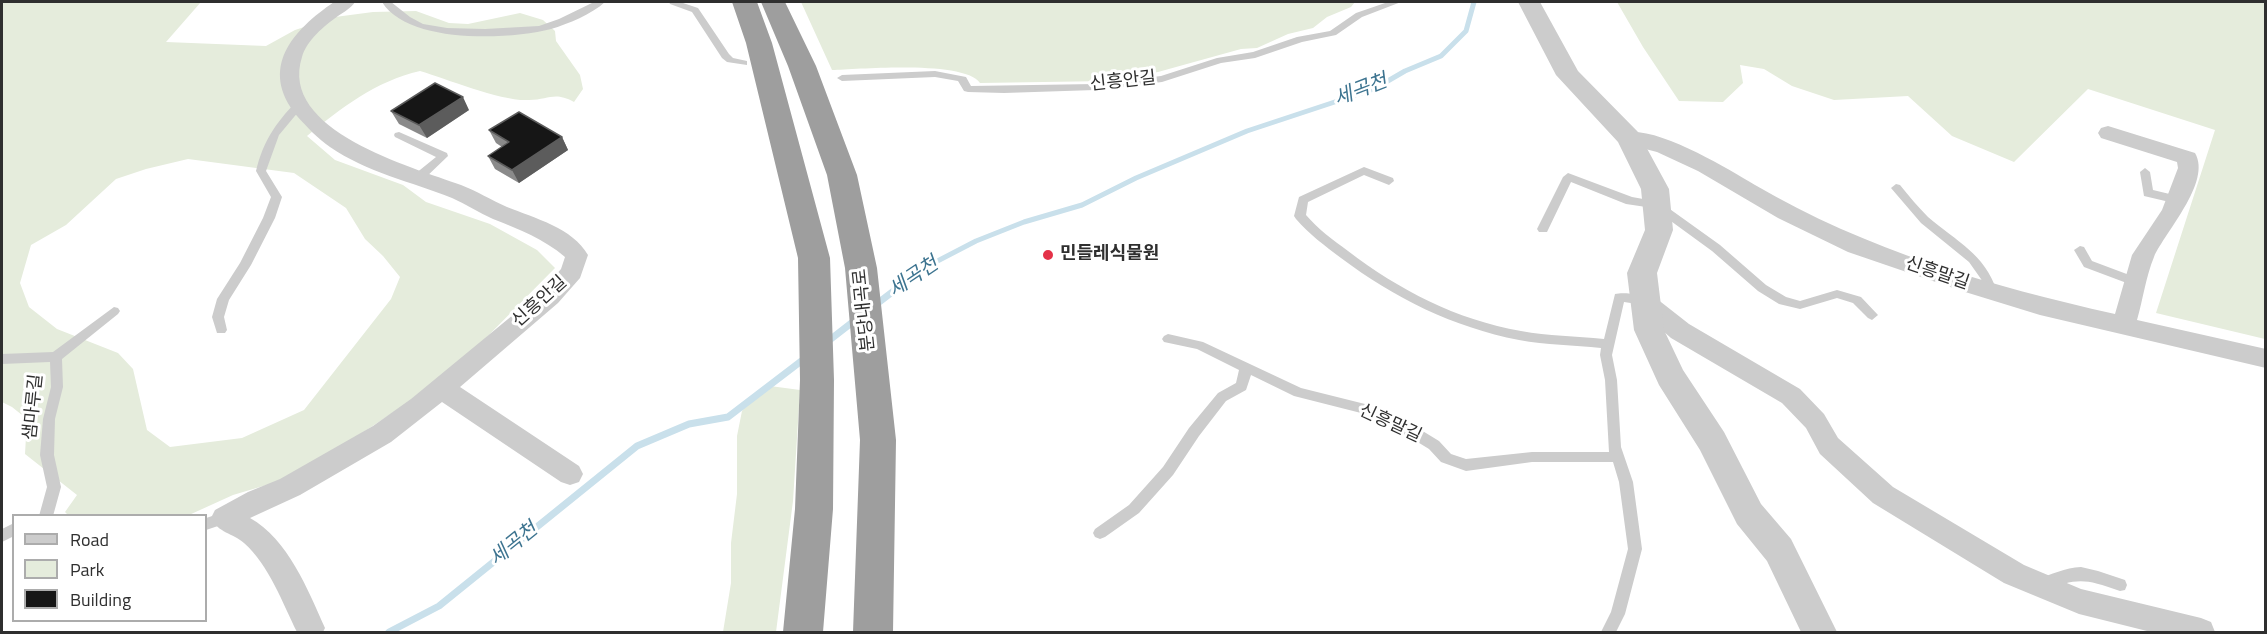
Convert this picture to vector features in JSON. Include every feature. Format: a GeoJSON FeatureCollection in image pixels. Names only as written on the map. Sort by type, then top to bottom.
{"type":"FeatureCollection","features":[{"type":"Feature","properties":{"kind":"highway"},"geometry":{"type":"LineString","coordinates":[[736,2],[814,258],[817,350],[814,509],[803,633]]}},
{"type":"Feature","properties":{"kind":"highway"},"geometry":{"type":"LineString","coordinates":[[744,2],[751,53]]}},
{"type":"Feature","properties":{"kind":"highway","name":"분당내곡로"},"geometry":{"type":"LineString","coordinates":[[773,2],[802,66],[842,175],[861,268],[878,440],[873,633]]}},
{"type":"Feature","properties":{"kind":"street","name":"신흥안길"},"geometry":{"type":"LineString","coordinates":[[215,521],[290,487],[382,434],[550,297],[572,272],[577,255],[558,237],[419,177],[374,161],[338,142],[304,113],[289,90],[287,77],[291,61],[311,27],[346,2]]}},
{"type":"Feature","properties":{"kind":"street"},"geometry":{"type":"LineString","coordinates":[[1529,2],[1568,75],[1629,138],[1655,189],[1659,230],[1642,273],[1649,330],[1670,376],[1712,441],[1749,514],[1779,550],[1819,633]]}},
{"type":"Feature","properties":{"kind":"street"},"geometry":{"type":"LineString","coordinates":[[2108,133],[2187,158],[2190,168],[2172,212],[2144,255],[2124,324]]}},
{"type":"Feature","properties":{"kind":"street","name":"신흥말길"},"geometry":{"type":"LineString","coordinates":[[1629,138],[1664,146],[1706,166],[1786,213],[1856,246],[2040,306],[2265,359]]}},
{"type":"Feature","properties":{"kind":"street"},"geometry":{"type":"LineString","coordinates":[[1644,301],[1680,331],[1791,396],[1815,421],[1829,446],[1883,495],[2013,574],[2079,601],[2201,633]]}},
{"type":"Feature","properties":{"kind":"street"},"geometry":{"type":"LineString","coordinates":[[441,388],[570,474]]}},
{"type":"Feature","properties":{"kind":"street"},"geometry":{"type":"LineString","coordinates":[[215,521],[254,534],[281,569],[310,628]]}},
{"type":"Feature","properties":{"kind":"lane"},"geometry":{"type":"LineString","coordinates":[[386,2],[422,27],[451,31],[527,31],[549,26],[600,2]]}},
{"type":"Feature","properties":{"kind":"lane"},"geometry":{"type":"LineString","coordinates":[[673,2],[695,10],[725,56],[730,60],[751,53]]}},
{"type":"Feature","properties":{"kind":"lane","name":"신흥안길"},"geometry":{"type":"LineString","coordinates":[[842,78],[935,74],[962,79],[968,89],[1004,90],[1095,87],[1162,79],[1220,60],[1255,55],[1300,39],[1333,33],[1359,15],[1396,2]]}},
{"type":"Feature","properties":{"kind":"lane"},"geometry":{"type":"LineString","coordinates":[[221,330],[218,317],[223,299],[246,265],[277,197],[261,171],[268,142],[280,124],[299,105]]}},
{"type":"Feature","properties":{"kind":"lane"},"geometry":{"type":"LineString","coordinates":[[399,135],[443,156],[419,177]]}},
{"type":"Feature","properties":{"kind":"lane"},"geometry":{"type":"LineString","coordinates":[[1389,182],[1364,171],[1343,182],[1321,189],[1303,200],[1300,216],[1312,231],[1365,271],[1420,303],[1487,327],[1522,336],[1609,344]]}},
{"type":"Feature","properties":{"kind":"lane"},"geometry":{"type":"LineString","coordinates":[[2145,172],[2148,193],[2178,200]]}},
{"type":"Feature","properties":{"kind":"lane"},"geometry":{"type":"LineString","coordinates":[[1543,229],[1568,177],[1630,201],[1656,205],[1716,248],[1762,288],[1783,301],[1800,305],[1838,294],[1857,300],[1872,315]]}},
{"type":"Feature","properties":{"kind":"lane"},"geometry":{"type":"LineString","coordinates":[[1896,188],[1924,219],[1967,251],[1988,277],[1991,291]]}},
{"type":"Feature","properties":{"kind":"lane"},"geometry":{"type":"LineString","coordinates":[[2080,250],[2088,264],[2136,282]]}},
{"type":"Feature","properties":{"kind":"lane"},"geometry":{"type":"LineString","coordinates":[[1608,633],[1618,614],[1635,549],[1626,482],[1614,447],[1611,380],[1606,355],[1618,297],[1644,301]]}},
{"type":"Feature","properties":{"kind":"lane"},"geometry":{"type":"LineString","coordinates":[[56,357],[114,311]]}},
{"type":"Feature","properties":{"kind":"lane","name":"신흥말길"},"geometry":{"type":"LineString","coordinates":[[1168,339],[1199,345],[1298,392],[1364,409],[1395,422],[1434,445],[1446,458],[1466,465],[1532,458],[1617,457]]}},
{"type":"Feature","properties":{"kind":"lane","name":"샘마루길"},"geometry":{"type":"LineString","coordinates":[[2,359],[56,357],[57,387],[49,419],[47,455],[54,487],[47,514]]}},
{"type":"Feature","properties":{"kind":"lane"},"geometry":{"type":"LineString","coordinates":[[1100,533],[1134,509],[1168,471],[1194,432],[1222,397],[1242,386],[1246,368]]}},
{"type":"Feature","properties":{"kind":"lane"},"geometry":{"type":"LineString","coordinates":[[2041,585],[2066,573],[2092,574],[2120,585]]}},
{"type":"Feature","properties":{"kind":"green space"},"geometry":{"type":"Polygon","coordinates":[[[2,2],[201,2],[166,42],[266,46],[295,30],[335,17],[373,12],[416,11],[449,23],[468,24],[520,13],[543,20],[555,31],[556,41],[580,75],[583,89],[574,102],[561,97],[518,100],[420,71],[389,81],[360,97],[307,136],[335,160],[403,185],[426,202],[490,224],[537,250],[555,268],[479,345],[406,404],[362,433],[280,481],[233,495],[191,514],[67,514],[65,512],[77,495],[25,454],[27,419],[2,402],[2,2]],[[188,159],[116,179],[66,225],[31,245],[20,283],[29,307],[57,329],[118,353],[133,369],[147,430],[170,447],[242,438],[304,410],[391,299],[400,277],[365,239],[346,208],[294,173],[188,159]]]}},
{"type":"Feature","properties":{"kind":"green space"},"geometry":{"type":"Polygon","coordinates":[[[801,2],[1355,2],[1351,7],[1327,17],[1313,28],[1288,34],[1257,48],[1241,49],[1158,72],[1107,81],[980,83],[970,76],[954,71],[934,69],[832,70],[801,2]]]}},
{"type":"Feature","properties":{"kind":"green space"},"geometry":{"type":"Polygon","coordinates":[[[1617,2],[2265,2],[2265,339],[2156,313],[2215,130],[2088,89],[2014,162],[1952,136],[1908,96],[1834,100],[1792,86],[1764,69],[1740,65],[1743,83],[1723,102],[1679,101],[1643,47],[1617,2]]]}},
{"type":"Feature","properties":{"kind":"green space"},"geometry":{"type":"Polygon","coordinates":[[[770,386],[800,390],[793,501],[776,632],[723,632],[731,583],[731,543],[737,494],[737,436],[742,411],[756,393],[770,386]]]}},
{"type":"Feature","properties":{"kind":"building"},"geometry":{"type":"Polygon","coordinates":[[[435,83],[463,97],[419,125],[391,111],[435,83]]]}},
{"type":"Feature","properties":{"kind":"building"},"geometry":{"type":"Polygon","coordinates":[[[519,112],[562,137],[512,170],[488,156],[509,142],[489,130],[519,112]]]}},
{"type":"Feature","properties":{"kind":"waterway","name":"세곡천"},"geometry":{"type":"LineString","coordinates":[[906,282],[924,268],[976,241],[1024,222],[1082,205],[1136,178],[1247,131],[1374,89],[1405,71],[1441,56],[1466,31],[1474,2]]}},
{"type":"Feature","properties":{"kind":"waterway","name":"세곡천"},"geometry":{"type":"LineString","coordinates":[[874,306],[908,280]]}},
{"type":"Feature","properties":{"kind":"waterway","name":"세곡천"},"geometry":{"type":"LineString","coordinates":[[827,342],[854,321]]}},
{"type":"Feature","properties":{"kind":"waterway","name":"세곡천"},"geometry":{"type":"LineString","coordinates":[[389,632],[439,606],[637,446],[689,424],[728,417],[804,359]]}},
{"type":"Feature","properties":{"kind":"place","name":"민들레식물원"},"geometry":{"type":"Point","coordinates":[1048,255]}}]}
